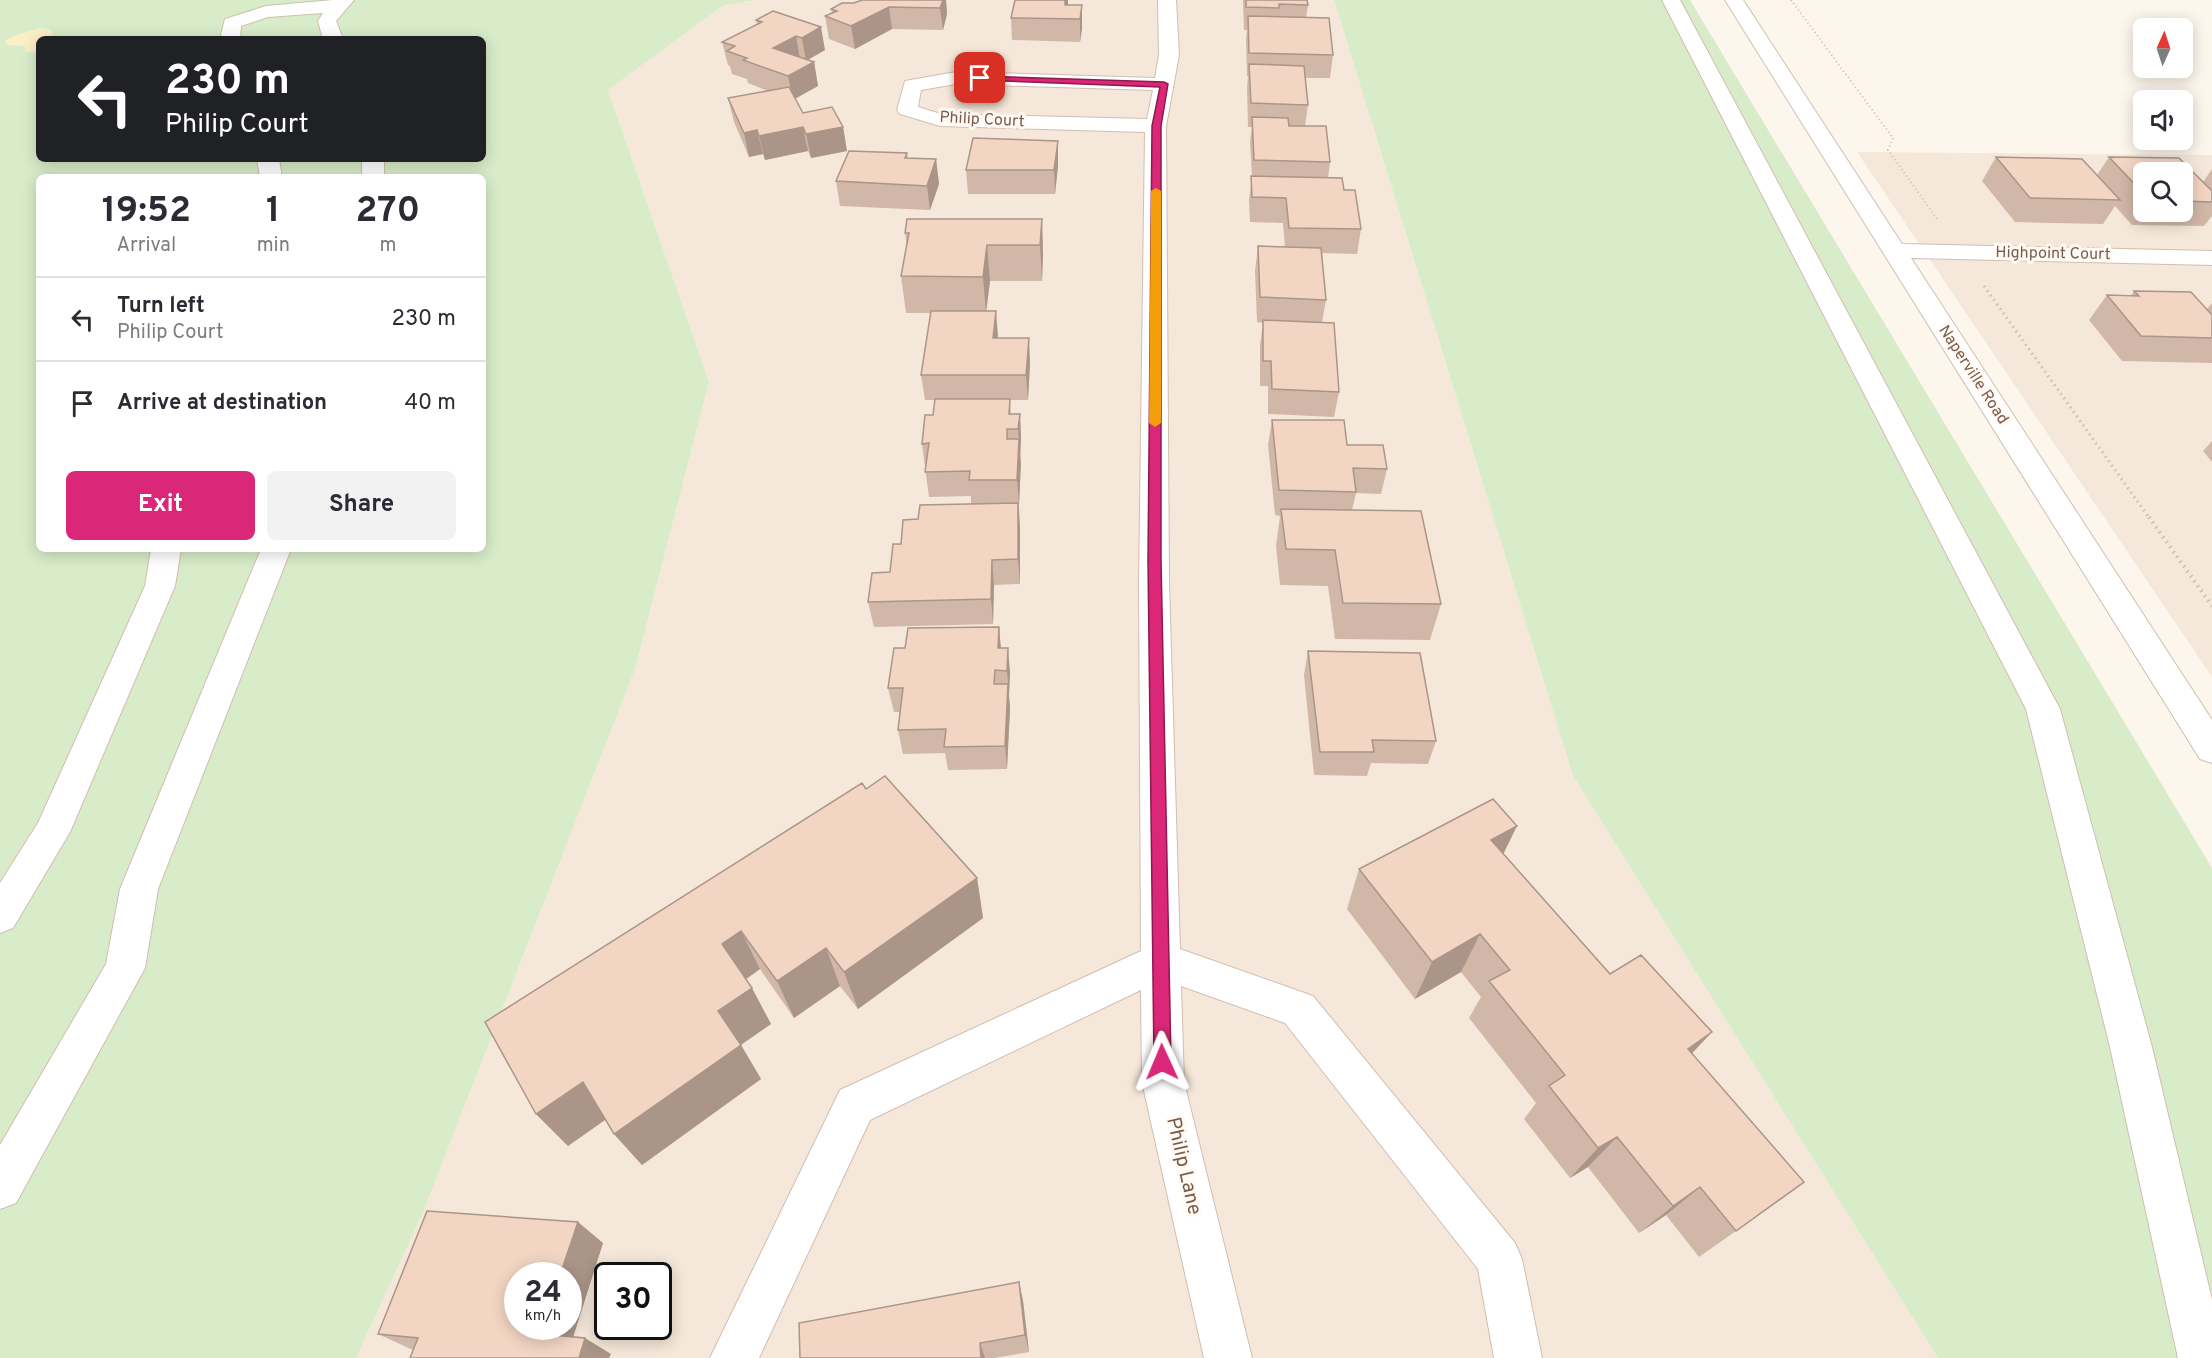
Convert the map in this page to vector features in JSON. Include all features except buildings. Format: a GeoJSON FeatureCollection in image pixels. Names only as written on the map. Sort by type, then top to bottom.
{"type":"FeatureCollection","features":[{"type":"Feature","properties":{"kind":"street","name":"Philip Lane"},"geometry":{"type":"LineString","coordinates":[[1167,0],[1169,55],[1156,126],[1154,583],[1163,1082],[1228,1358]]}},
{"type":"Feature","properties":{"kind":"street"},"geometry":{"type":"LineString","coordinates":[[1671,0],[2043,709],[2131,1047],[2202,1358]]}},
{"type":"Feature","properties":{"kind":"street","name":"Naperville Road"},"geometry":{"type":"LineString","coordinates":[[1734,0],[2212,749]]}},
{"type":"Feature","properties":{"kind":"street"},"geometry":{"type":"LineString","coordinates":[[230,36],[232,23],[266,12],[341,3]]}},
{"type":"Feature","properties":{"kind":"street"},"geometry":{"type":"LineString","coordinates":[[332,36],[327,21],[341,3]]}},
{"type":"Feature","properties":{"kind":"street","name":"Philip Court"},"geometry":{"type":"LineString","coordinates":[[1156,126],[940,120],[907,110],[912,85],[956,78],[1164,84]]}},
{"type":"Feature","properties":{"kind":"street","name":"Highpoint Court"},"geometry":{"type":"LineString","coordinates":[[1894,251],[2212,258]]}},
{"type":"Feature","properties":{"kind":"street"},"geometry":{"type":"LineString","coordinates":[[0,916],[52,832],[160,586],[166,552]]}},
{"type":"Feature","properties":{"kind":"street"},"geometry":{"type":"LineString","coordinates":[[0,1187],[125,968],[140,890],[275,552]]}},
{"type":"Feature","properties":{"kind":"street"},"geometry":{"type":"LineString","coordinates":[[734,1358],[855,1105],[1161,961],[1299,1009],[1499,1259],[1518,1358]]}},
{"type":"Feature","properties":{"kind":"path"},"geometry":{"type":"LineString","coordinates":[[1791,0],[1893,138],[1888,150],[1939,221]]}},
{"type":"Feature","properties":{"kind":"path"},"geometry":{"type":"LineString","coordinates":[[1980,281],[2212,606]]}},
{"type":"Feature","properties":{"kind":"shaded area"},"geometry":{"type":"Polygon","coordinates":[[[757,0],[1334,0],[1573,776],[1938,1358],[356,1358],[422,1215],[635,669],[709,382],[608,90],[724,5],[757,0]]]}},
{"type":"Feature","properties":{"kind":"shaded area"},"geometry":{"type":"Polygon","coordinates":[[[1857,152],[2212,155],[2212,677],[1857,152]]]}},
{"type":"Feature","properties":{"kind":"green space"},"geometry":{"type":"Polygon","coordinates":[[[0,0],[757,0],[724,5],[608,90],[709,382],[635,669],[422,1215],[356,1358],[0,1358],[0,0]]]}},
{"type":"Feature","properties":{"kind":"green space"},"geometry":{"type":"Polygon","coordinates":[[[1334,0],[1690,0],[2212,868],[2212,1358],[1938,1358],[1573,776],[1334,0]]]}},
{"type":"Feature","properties":{"kind":"sand"},"geometry":{"type":"Polygon","coordinates":[[[40,28],[53,32],[50,36],[36,36],[36,53],[25,52],[25,46],[7,45],[5,41],[40,28]]]}},
{"type":"Feature","properties":{"kind":"slow traffic"},"geometry":{"type":"LineString","coordinates":[[1155,423],[1156,191]]}},
{"type":"Feature","properties":{"kind":"route"},"geometry":{"type":"LineString","coordinates":[[980,78],[1164,84],[1156,126],[1154,560],[1162,1062]]}}]}
